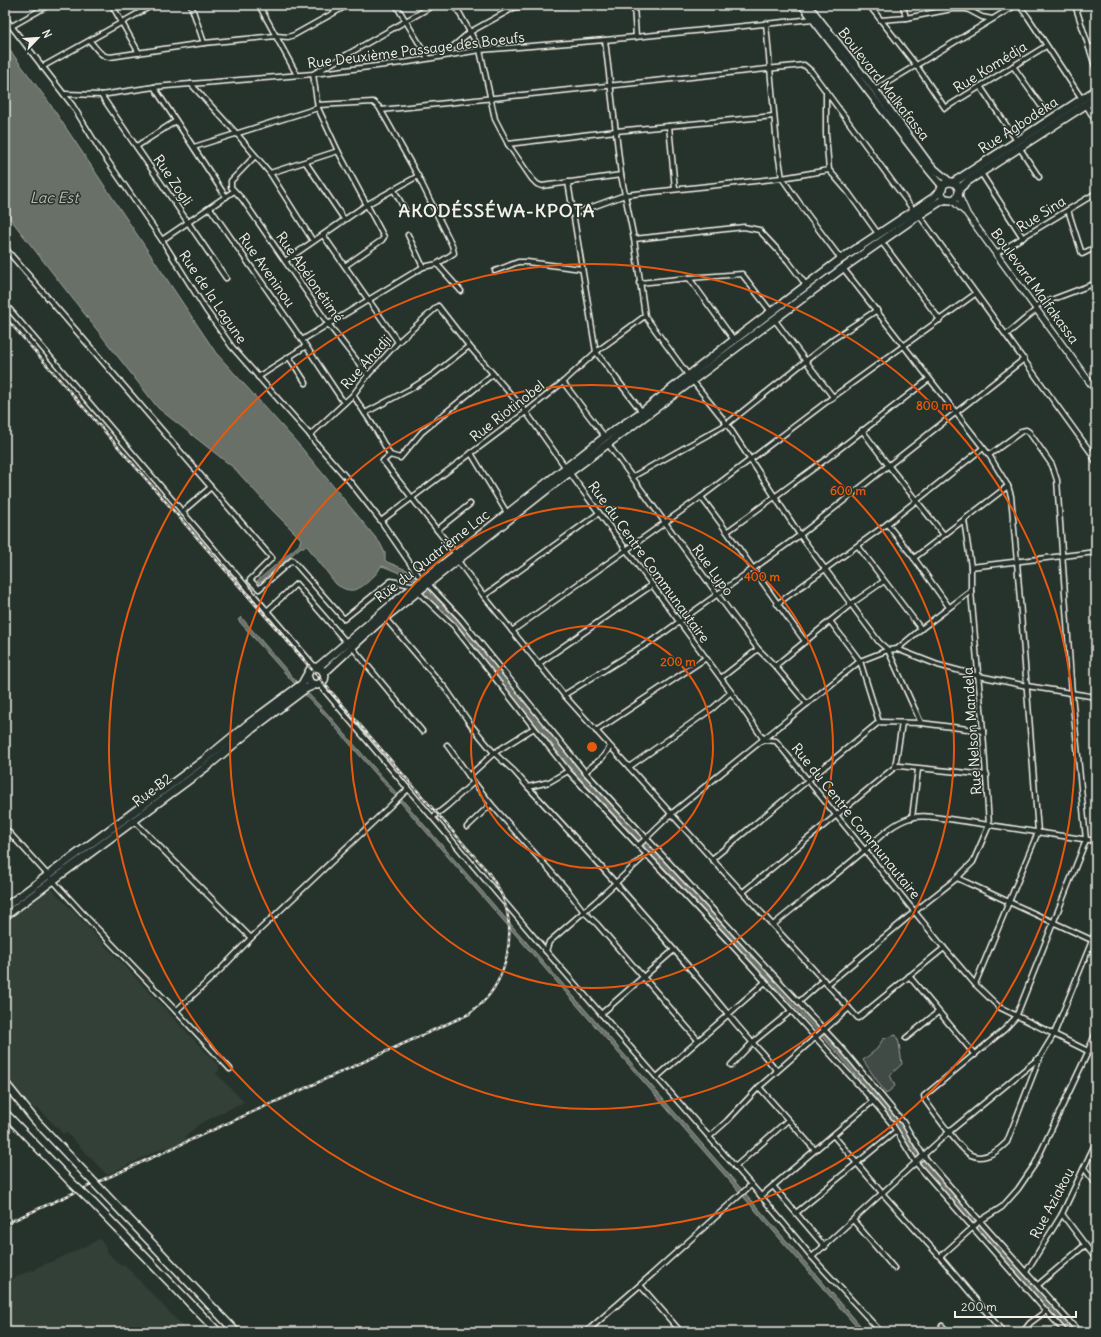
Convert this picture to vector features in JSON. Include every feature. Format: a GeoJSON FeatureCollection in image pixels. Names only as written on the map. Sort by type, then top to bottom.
{"type":"FeatureCollection","features":[{"type":"Feature","properties":{"kind":"main road"},"geometry":{"type":"LineString","coordinates":[[802,5],[816,19]]}},
{"type":"Feature","properties":{"kind":"main road"},"geometry":{"type":"LineString","coordinates":[[808,5],[816,19],[929,167],[942,188],[942,194],[950,199]]}},
{"type":"Feature","properties":{"kind":"main road","name":"Boulevard Malkafassa"},"geometry":{"type":"LineString","coordinates":[[816,19],[875,90],[929,167]]}},
{"type":"Feature","properties":{"kind":"main road","name":"Rue Agbodeka"},"geometry":{"type":"LineString","coordinates":[[952,182],[1018,144],[1084,102],[1096,90]]}},
{"type":"Feature","properties":{"kind":"main road","name":"Rue Agbodeka"},"geometry":{"type":"LineString","coordinates":[[1084,102],[1096,98]]}},
{"type":"Feature","properties":{"kind":"main road","name":"Rue Agbodeka"},"geometry":{"type":"LineString","coordinates":[[958,192],[968,181],[981,173],[1018,144]]}},
{"type":"Feature","properties":{"kind":"main road"},"geometry":{"type":"LineString","coordinates":[[916,213],[941,201],[955,198],[958,192],[952,182],[929,167]]}},
{"type":"Feature","properties":{"kind":"main road"},"geometry":{"type":"LineString","coordinates":[[568,470],[604,437],[642,412],[773,316],[843,268],[880,238],[916,213],[933,198],[946,183],[952,182]]}},
{"type":"Feature","properties":{"kind":"main road"},"geometry":{"type":"LineString","coordinates":[[568,470],[608,444],[690,378],[734,340],[773,316],[806,285],[841,260],[880,238]]}},
{"type":"Feature","properties":{"kind":"main road","name":"Rue du Quatrième Lac"},"geometry":{"type":"LineString","coordinates":[[317,667],[385,618],[417,589],[568,470]]}},
{"type":"Feature","properties":{"kind":"main road","name":"Rue du Quatrième Lac"},"geometry":{"type":"LineString","coordinates":[[324,673],[349,645],[396,601],[428,584],[507,513],[548,485]]}},
{"type":"Feature","properties":{"kind":"main road"},"geometry":{"type":"LineString","coordinates":[[317,667],[322,669],[324,673],[324,680],[317,684],[310,683],[307,676],[309,670],[317,667]]}},
{"type":"Feature","properties":{"kind":"main road","name":"Rue B2"},"geometry":{"type":"LineString","coordinates":[[5,907],[204,760],[302,684],[307,676]]}},
{"type":"Feature","properties":{"kind":"main road","name":"Rue B2"},"geometry":{"type":"LineString","coordinates":[[5,916],[209,765],[252,729],[305,689],[317,684]]}},
{"type":"Feature","properties":{"kind":"main road"},"geometry":{"type":"LineString","coordinates":[[5,1083],[34,1119],[236,1332]]}},
{"type":"Feature","properties":{"kind":"main road"},"geometry":{"type":"LineString","coordinates":[[5,1113],[218,1332]]}},
{"type":"Feature","properties":{"kind":"street"},"geometry":{"type":"LineString","coordinates":[[12,26],[49,5]]}},
{"type":"Feature","properties":{"kind":"street"},"geometry":{"type":"LineString","coordinates":[[112,5],[139,53]]}},
{"type":"Feature","properties":{"kind":"street"},"geometry":{"type":"LineString","coordinates":[[42,66],[90,41],[153,5]]}},
{"type":"Feature","properties":{"kind":"street"},"geometry":{"type":"LineString","coordinates":[[191,5],[204,43]]}},
{"type":"Feature","properties":{"kind":"street"},"geometry":{"type":"LineString","coordinates":[[259,5],[297,76]]}},
{"type":"Feature","properties":{"kind":"street"},"geometry":{"type":"LineString","coordinates":[[90,41],[101,54],[107,57],[204,43],[276,36],[288,37],[348,5]]}},
{"type":"Feature","properties":{"kind":"street"},"geometry":{"type":"LineString","coordinates":[[396,5],[428,58]]}},
{"type":"Feature","properties":{"kind":"street"},"geometry":{"type":"LineString","coordinates":[[345,266],[382,240],[384,237],[338,151],[318,107],[312,74],[434,5]]}},
{"type":"Feature","properties":{"kind":"street"},"geometry":{"type":"LineString","coordinates":[[455,5],[480,50],[495,118],[508,144],[532,179],[537,184],[542,186],[622,175]]}},
{"type":"Feature","properties":{"kind":"street"},"geometry":{"type":"LineString","coordinates":[[442,56],[470,32],[517,6],[568,5]]}},
{"type":"Feature","properties":{"kind":"street"},"geometry":{"type":"LineString","coordinates":[[634,5],[636,37]]}},
{"type":"Feature","properties":{"kind":"street"},"geometry":{"type":"LineString","coordinates":[[869,5],[916,65]]}},
{"type":"Feature","properties":{"kind":"street"},"geometry":{"type":"LineString","coordinates":[[904,5],[906,18]]}},
{"type":"Feature","properties":{"kind":"street"},"geometry":{"type":"LineString","coordinates":[[881,20],[906,18],[952,7],[967,9],[994,5]]}},
{"type":"Feature","properties":{"kind":"street"},"geometry":{"type":"LineString","coordinates":[[875,90],[1017,5],[1028,17],[1096,122]]}},
{"type":"Feature","properties":{"kind":"street"},"geometry":{"type":"LineString","coordinates":[[1075,5],[1096,69]]}},
{"type":"Feature","properties":{"kind":"street"},"geometry":{"type":"LineString","coordinates":[[967,9],[982,17],[992,19]]}},
{"type":"Feature","properties":{"kind":"street","name":"Rue de la Lagune"},"geometry":{"type":"LineString","coordinates":[[5,18],[73,106],[100,150],[162,240],[206,310],[232,347],[351,483],[381,521],[418,576]]}},
{"type":"Feature","properties":{"kind":"street","name":"Rue Deuxième Passage des Boeufs"},"geometry":{"type":"LineString","coordinates":[[64,94],[101,95],[154,87],[297,76],[409,62],[480,50],[605,40],[816,19]]}},
{"type":"Feature","properties":{"kind":"street"},"geometry":{"type":"LineString","coordinates":[[766,24],[777,150],[782,178],[841,260]]}},
{"type":"Feature","properties":{"kind":"street"},"geometry":{"type":"LineString","coordinates":[[605,40],[622,175],[634,239],[639,283],[645,316],[690,378],[727,424],[800,534],[879,642],[888,650],[921,723]]}},
{"type":"Feature","properties":{"kind":"street","name":"Rue Komédja"},"geometry":{"type":"LineString","coordinates":[[916,65],[945,108],[1046,46]]}},
{"type":"Feature","properties":{"kind":"street"},"geometry":{"type":"LineString","coordinates":[[1089,48],[1096,46]]}},
{"type":"Feature","properties":{"kind":"street"},"geometry":{"type":"LineString","coordinates":[[381,110],[804,65],[811,71],[1024,359],[1092,454],[1096,463]]}},
{"type":"Feature","properties":{"kind":"street"},"geometry":{"type":"LineString","coordinates":[[1013,66],[1044,110]]}},
{"type":"Feature","properties":{"kind":"street"},"geometry":{"type":"LineString","coordinates":[[191,84],[256,156],[270,174],[313,241]]}},
{"type":"Feature","properties":{"kind":"street"},"geometry":{"type":"LineString","coordinates":[[980,86],[1039,177]]}},
{"type":"Feature","properties":{"kind":"street"},"geometry":{"type":"LineString","coordinates":[[154,87],[226,197]]}},
{"type":"Feature","properties":{"kind":"street"},"geometry":{"type":"LineString","coordinates":[[826,92],[825,110],[829,170],[848,192],[940,320]]}},
{"type":"Feature","properties":{"kind":"street","name":"Rue Zogli"},"geometry":{"type":"LineString","coordinates":[[101,95],[226,278]]}},
{"type":"Feature","properties":{"kind":"street"},"geometry":{"type":"LineString","coordinates":[[194,147],[318,107],[373,102],[381,110],[418,176],[452,245],[454,253],[437,264],[423,267],[302,340]]}},
{"type":"Feature","properties":{"kind":"street"},"geometry":{"type":"LineString","coordinates":[[508,144],[774,116]]}},
{"type":"Feature","properties":{"kind":"street"},"geometry":{"type":"LineString","coordinates":[[137,146],[176,121]]}},
{"type":"Feature","properties":{"kind":"street"},"geometry":{"type":"LineString","coordinates":[[669,126],[675,189]]}},
{"type":"Feature","properties":{"kind":"street"},"geometry":{"type":"LineString","coordinates":[[270,174],[338,151]]}},
{"type":"Feature","properties":{"kind":"street"},"geometry":{"type":"LineString","coordinates":[[162,240],[234,191],[230,184],[231,181],[256,156]]}},
{"type":"Feature","properties":{"kind":"street"},"geometry":{"type":"LineString","coordinates":[[306,163],[344,220]]}},
{"type":"Feature","properties":{"kind":"street"},"geometry":{"type":"LineString","coordinates":[[573,214],[625,194],[782,178],[829,170]]}},
{"type":"Feature","properties":{"kind":"street"},"geometry":{"type":"LineString","coordinates":[[981,173],[1023,238]]}},
{"type":"Feature","properties":{"kind":"street"},"geometry":{"type":"LineString","coordinates":[[286,261],[366,205],[418,176]]}},
{"type":"Feature","properties":{"kind":"street"},"geometry":{"type":"LineString","coordinates":[[568,182],[596,352],[642,412]]}},
{"type":"Feature","properties":{"kind":"street"},"geometry":{"type":"LineString","coordinates":[[394,190],[405,210]]}},
{"type":"Feature","properties":{"kind":"street","name":"Rue Abélonétimé"},"geometry":{"type":"LineString","coordinates":[[234,191],[286,261],[329,325],[368,375]]}},
{"type":"Feature","properties":{"kind":"street"},"geometry":{"type":"LineString","coordinates":[[958,192],[967,214]]}},
{"type":"Feature","properties":{"kind":"street","name":"Rue Sina"},"geometry":{"type":"LineString","coordinates":[[997,253],[1096,193]]}},
{"type":"Feature","properties":{"kind":"street"},"geometry":{"type":"LineString","coordinates":[[950,199],[967,214]]}},
{"type":"Feature","properties":{"kind":"street","name":"Rue Aveninou"},"geometry":{"type":"LineString","coordinates":[[210,208],[344,403]]}},
{"type":"Feature","properties":{"kind":"street"},"geometry":{"type":"LineString","coordinates":[[1068,210],[1082,254],[1096,247]]}},
{"type":"Feature","properties":{"kind":"street","name":"Boulevard Malfakassa"},"geometry":{"type":"LineString","coordinates":[[967,214],[997,253],[1096,392]]}},
{"type":"Feature","properties":{"kind":"street"},"geometry":{"type":"LineString","coordinates":[[634,239],[744,227],[758,230],[788,261],[806,285]]}},
{"type":"Feature","properties":{"kind":"street"},"geometry":{"type":"LineString","coordinates":[[323,235],[398,342]]}},
{"type":"Feature","properties":{"kind":"street"},"geometry":{"type":"LineString","coordinates":[[408,235],[423,267]]}},
{"type":"Feature","properties":{"kind":"street"},"geometry":{"type":"LineString","coordinates":[[5,248],[272,558],[250,580],[259,589],[292,560],[344,618],[391,581],[417,589],[454,626],[568,771],[816,1036],[873,1101],[896,1131],[916,1163],[1065,1332]]}},
{"type":"Feature","properties":{"kind":"street"},"geometry":{"type":"LineString","coordinates":[[495,271],[518,262],[582,269]]}},
{"type":"Feature","properties":{"kind":"street"},"geometry":{"type":"LineString","coordinates":[[437,264],[461,290]]}},
{"type":"Feature","properties":{"kind":"street"},"geometry":{"type":"LineString","coordinates":[[843,268],[983,448],[1008,486],[1011,496],[1038,832],[975,984]]}},
{"type":"Feature","properties":{"kind":"street"},"geometry":{"type":"LineString","coordinates":[[639,283],[742,274],[834,397]]}},
{"type":"Feature","properties":{"kind":"street"},"geometry":{"type":"LineString","coordinates":[[689,278],[734,340]]}},
{"type":"Feature","properties":{"kind":"street"},"geometry":{"type":"LineString","coordinates":[[1006,335],[1036,307],[1094,284],[1096,293]]}},
{"type":"Feature","properties":{"kind":"street"},"geometry":{"type":"LineString","coordinates":[[512,631],[701,497],[834,397],[976,294]]}},
{"type":"Feature","properties":{"kind":"street"},"geometry":{"type":"LineString","coordinates":[[5,304],[267,611],[317,667]]}},
{"type":"Feature","properties":{"kind":"street","name":"Rue Ahadji"},"geometry":{"type":"LineString","coordinates":[[310,435],[353,395],[368,375],[398,342],[438,306]]}},
{"type":"Feature","properties":{"kind":"street","name":"Rue du Centre Communautaire"},"geometry":{"type":"LineString","coordinates":[[438,306],[469,346],[526,412],[721,678],[764,740],[776,740],[809,779],[914,912],[975,984],[998,1008],[1089,1050],[1096,1055]]}},
{"type":"Feature","properties":{"kind":"street"},"geometry":{"type":"LineString","coordinates":[[632,477],[727,424],[832,339],[877,310]]}},
{"type":"Feature","properties":{"kind":"street","name":"Rue Riotinobel"},"geometry":{"type":"LineString","coordinates":[[381,521],[526,412],[563,382],[596,352],[645,316]]}},
{"type":"Feature","properties":{"kind":"street"},"geometry":{"type":"LineString","coordinates":[[258,377],[306,346]]}},
{"type":"Feature","properties":{"kind":"street"},"geometry":{"type":"LineString","coordinates":[[365,413],[412,388],[434,374],[469,346]]}},
{"type":"Feature","properties":{"kind":"street"},"geometry":{"type":"LineString","coordinates":[[289,357],[306,384]]}},
{"type":"Feature","properties":{"kind":"street"},"geometry":{"type":"LineString","coordinates":[[564,696],[658,638],[800,534],[1024,359]]}},
{"type":"Feature","properties":{"kind":"street"},"geometry":{"type":"LineString","coordinates":[[353,395],[390,455],[400,458],[422,432],[493,374]]}},
{"type":"Feature","properties":{"kind":"street"},"geometry":{"type":"LineString","coordinates":[[728,531],[776,497],[929,379]]}},
{"type":"Feature","properties":{"kind":"street"},"geometry":{"type":"LineString","coordinates":[[563,382],[604,437]]}},
{"type":"Feature","properties":{"kind":"street"},"geometry":{"type":"LineString","coordinates":[[862,430],[944,535]]}},
{"type":"Feature","properties":{"kind":"street"},"geometry":{"type":"LineString","coordinates":[[988,455],[1022,431],[1026,430],[1029,432],[1052,465],[1056,480],[1063,557],[1072,694],[1086,840],[1016,1017],[1005,1029],[975,1055],[924,1096],[925,1100],[949,1132],[968,1154],[973,1156],[988,1155],[1001,1148],[1007,1142],[1040,1058],[1054,1034],[1094,941],[1096,931]]}},
{"type":"Feature","properties":{"kind":"street","name":"Rue Lypo"},"geometry":{"type":"LineString","coordinates":[[608,444],[758,649],[775,666],[807,704]]}},
{"type":"Feature","properties":{"kind":"street"},"geometry":{"type":"LineString","coordinates":[[777,604],[858,546],[983,448]]}},
{"type":"Feature","properties":{"kind":"street"},"geometry":{"type":"LineString","coordinates":[[471,453],[507,513]]}},
{"type":"Feature","properties":{"kind":"street"},"geometry":{"type":"LineString","coordinates":[[390,455],[383,461],[437,530],[484,596],[564,696],[858,1018],[944,948]]}},
{"type":"Feature","properties":{"kind":"street"},"geometry":{"type":"LineString","coordinates":[[914,558],[1008,486]]}},
{"type":"Feature","properties":{"kind":"street"},"geometry":{"type":"LineString","coordinates":[[182,512],[211,487]]}},
{"type":"Feature","properties":{"kind":"street"},"geometry":{"type":"LineString","coordinates":[[701,497],[728,531],[777,604],[805,641]]}},
{"type":"Feature","properties":{"kind":"street"},"geometry":{"type":"LineString","coordinates":[[437,530],[470,504]]}},
{"type":"Feature","properties":{"kind":"street"},"geometry":{"type":"LineString","coordinates":[[484,596],[599,513]]}},
{"type":"Feature","properties":{"kind":"street","name":"Rue Nelson Mandela"},"geometry":{"type":"LineString","coordinates":[[828,984],[957,878],[975,858],[989,825],[987,775],[971,591],[971,567],[964,520]]}},
{"type":"Feature","properties":{"kind":"street"},"geometry":{"type":"LineString","coordinates":[[887,524],[914,558],[949,607]]}},
{"type":"Feature","properties":{"kind":"street"},"geometry":{"type":"LineString","coordinates":[[858,546],[921,628]]}},
{"type":"Feature","properties":{"kind":"street"},"geometry":{"type":"LineString","coordinates":[[971,567],[1096,552]]}},
{"type":"Feature","properties":{"kind":"street"},"geometry":{"type":"LineString","coordinates":[[775,666],[851,604],[884,581]]}},
{"type":"Feature","properties":{"kind":"street"},"geometry":{"type":"LineString","coordinates":[[267,611],[296,584],[422,731]]}},
{"type":"Feature","properties":{"kind":"street"},"geometry":{"type":"LineString","coordinates":[[428,584],[460,618],[585,772],[846,1052],[903,1122],[923,1155],[1079,1332]]}},
{"type":"Feature","properties":{"kind":"street"},"geometry":{"type":"LineString","coordinates":[[538,664],[652,585]]}},
{"type":"Feature","properties":{"kind":"street"},"geometry":{"type":"LineString","coordinates":[[638,846],[671,814],[860,662],[888,650],[898,648],[921,628],[971,591]]}},
{"type":"Feature","properties":{"kind":"street"},"geometry":{"type":"LineString","coordinates":[[385,618],[446,689],[471,725],[494,753],[514,771],[616,883],[728,1014],[768,1058],[777,1071]]}},
{"type":"Feature","properties":{"kind":"street"},"geometry":{"type":"LineString","coordinates":[[830,621],[860,662],[879,722]]}},
{"type":"Feature","properties":{"kind":"street"},"geometry":{"type":"LineString","coordinates":[[898,648],[938,665],[979,676],[1027,686],[1096,697]]}},
{"type":"Feature","properties":{"kind":"street"},"geometry":{"type":"LineString","coordinates":[[721,678],[758,649]]}},
{"type":"Feature","properties":{"kind":"street"},"geometry":{"type":"LineString","coordinates":[[596,731],[706,658]]}},
{"type":"Feature","properties":{"kind":"street"},"geometry":{"type":"LineString","coordinates":[[317,684],[433,817],[546,951],[751,1184],[812,1257],[881,1332]]}},
{"type":"Feature","properties":{"kind":"street"},"geometry":{"type":"LineString","coordinates":[[630,767],[713,708],[731,692]]}},
{"type":"Feature","properties":{"kind":"street"},"geometry":{"type":"LineString","coordinates":[[712,859],[879,722],[921,723],[983,730]]}},
{"type":"Feature","properties":{"kind":"street"},"geometry":{"type":"LineString","coordinates":[[895,767],[902,723]]}},
{"type":"Feature","properties":{"kind":"street"},"geometry":{"type":"LineString","coordinates":[[469,776],[494,753],[534,728]]}},
{"type":"Feature","properties":{"kind":"street"},"geometry":{"type":"LineString","coordinates":[[447,745],[491,804],[569,892],[584,912],[597,924],[698,1040]]}},
{"type":"Feature","properties":{"kind":"street"},"geometry":{"type":"LineString","coordinates":[[585,772],[602,758],[610,747]]}},
{"type":"Feature","properties":{"kind":"street"},"geometry":{"type":"LineString","coordinates":[[743,892],[895,767],[899,766],[987,775]]}},
{"type":"Feature","properties":{"kind":"street"},"geometry":{"type":"LineString","coordinates":[[912,818],[918,769]]}},
{"type":"Feature","properties":{"kind":"street"},"geometry":{"type":"LineString","coordinates":[[528,787],[549,782],[568,771]]}},
{"type":"Feature","properties":{"kind":"street"},"geometry":{"type":"LineString","coordinates":[[433,817],[474,782]]}},
{"type":"Feature","properties":{"kind":"street"},"geometry":{"type":"LineString","coordinates":[[176,1011],[408,789]]}},
{"type":"Feature","properties":{"kind":"street"},"geometry":{"type":"LineString","coordinates":[[467,827],[491,804]]}},
{"type":"Feature","properties":{"kind":"street"},"geometry":{"type":"LineString","coordinates":[[773,925],[886,831],[912,818],[928,817],[1096,841]]}},
{"type":"Feature","properties":{"kind":"street"},"geometry":{"type":"LineString","coordinates":[[134,820],[251,938]]}},
{"type":"Feature","properties":{"kind":"street"},"geometry":{"type":"LineString","coordinates":[[5,828],[52,881],[230,1069]]}},
{"type":"Feature","properties":{"kind":"street"},"geometry":{"type":"LineString","coordinates":[[546,951],[549,942],[646,855]]}},
{"type":"Feature","properties":{"kind":"street"},"geometry":{"type":"LineString","coordinates":[[957,878],[1094,941]]}},
{"type":"Feature","properties":{"kind":"street"},"geometry":{"type":"LineString","coordinates":[[601,1014],[674,950]]}},
{"type":"Feature","properties":{"kind":"street"},"geometry":{"type":"LineString","coordinates":[[909,976],[975,1055]]}},
{"type":"Feature","properties":{"kind":"street"},"geometry":{"type":"LineString","coordinates":[[799,1002],[824,980]]}},
{"type":"Feature","properties":{"kind":"street"},"geometry":{"type":"LineString","coordinates":[[657,1077],[765,982]]}},
{"type":"Feature","properties":{"kind":"street"},"geometry":{"type":"LineString","coordinates":[[709,1137],[727,1121],[759,1087],[849,1008]]}},
{"type":"Feature","properties":{"kind":"street"},"geometry":{"type":"LineString","coordinates":[[731,1065],[753,1042],[791,1011]]}},
{"type":"Feature","properties":{"kind":"street"},"geometry":{"type":"LineString","coordinates":[[906,1038],[938,1012]]}},
{"type":"Feature","properties":{"kind":"street"},"geometry":{"type":"LineString","coordinates":[[940,1257],[972,1227],[1002,1207],[1018,1189],[1032,1168],[1096,1034]]}},
{"type":"Feature","properties":{"kind":"street"},"geometry":{"type":"LineString","coordinates":[[812,1257],[825,1247],[949,1132],[1040,1058]]}},
{"type":"Feature","properties":{"kind":"street"},"geometry":{"type":"LineString","coordinates":[[759,1087],[815,1150]]}},
{"type":"Feature","properties":{"kind":"street"},"geometry":{"type":"LineString","coordinates":[[761,1196],[873,1101]]}},
{"type":"Feature","properties":{"kind":"street"},"geometry":{"type":"LineString","coordinates":[[735,1167],[788,1120]]}},
{"type":"Feature","properties":{"kind":"street"},"geometry":{"type":"LineString","coordinates":[[796,1212],[896,1131]]}},
{"type":"Feature","properties":{"kind":"street"},"geometry":{"type":"LineString","coordinates":[[833,1135],[882,1193],[940,1257],[1003,1332]]}},
{"type":"Feature","properties":{"kind":"street","name":"Rue Aziakou"},"geometry":{"type":"LineString","coordinates":[[1026,1272],[1062,1214],[1096,1142]]}},
{"type":"Feature","properties":{"kind":"street"},"geometry":{"type":"LineString","coordinates":[[1084,1168],[1096,1184]]}},
{"type":"Feature","properties":{"kind":"street"},"geometry":{"type":"LineString","coordinates":[[586,1332],[751,1184]]}},
{"type":"Feature","properties":{"kind":"street"},"geometry":{"type":"LineString","coordinates":[[773,1186],[825,1247]]}},
{"type":"Feature","properties":{"kind":"street"},"geometry":{"type":"LineString","coordinates":[[1062,1214],[1096,1259]]}},
{"type":"Feature","properties":{"kind":"street"},"geometry":{"type":"LineString","coordinates":[[853,1220],[894,1268]]}},
{"type":"Feature","properties":{"kind":"street"},"geometry":{"type":"LineString","coordinates":[[1038,1285],[1085,1244]]}},
{"type":"Feature","properties":{"kind":"street"},"geometry":{"type":"LineString","coordinates":[[640,1285],[681,1332]]}},
{"type":"Feature","properties":{"kind":"street"},"geometry":{"type":"LineString","coordinates":[[1023,1332],[1046,1311]]}},
{"type":"Feature","properties":{"kind":"street"},"geometry":{"type":"LineString","coordinates":[[942,1326],[948,1332]]}},
{"type":"Feature","properties":{"kind":"shaded area"},"geometry":{"type":"Polygon","coordinates":[[[49,889],[53,890],[219,1066],[219,1070],[216,1073],[244,1102],[199,1124],[185,1137],[187,1140],[167,1150],[165,1147],[107,1175],[66,1132],[63,1134],[38,1108],[35,1110],[5,1079],[5,921],[49,889]]]}},
{"type":"Feature","properties":{"kind":"shaded area"},"geometry":{"type":"Polygon","coordinates":[[[896,1035],[899,1043],[902,1064],[890,1075],[895,1086],[886,1094],[863,1060],[877,1049],[883,1039],[896,1035]]]}},
{"type":"Feature","properties":{"kind":"shaded area"},"geometry":{"type":"Polygon","coordinates":[[[100,1239],[106,1247],[106,1251],[121,1266],[124,1264],[188,1332],[5,1332],[5,1282],[32,1270],[34,1271],[38,1267],[100,1239]]]}},
{"type":"Feature","properties":{"kind":"water","name":"Lac Est"},"geometry":{"type":"Polygon","coordinates":[[[5,44],[48,101],[216,353],[300,446],[380,543],[385,553],[385,560],[414,573],[429,592],[459,619],[581,772],[841,1049],[899,1120],[917,1152],[925,1162],[1077,1332],[1069,1332],[914,1159],[894,1123],[839,1055],[576,774],[454,623],[425,595],[411,578],[381,566],[371,579],[363,586],[355,590],[346,589],[336,584],[307,546],[301,547],[259,583],[257,581],[299,545],[301,539],[234,468],[158,408],[5,212],[5,44]]]}},
{"type":"Feature","properties":{"kind":"water"},"geometry":{"type":"Polygon","coordinates":[[[241,617],[295,680],[324,710],[866,1332],[861,1332],[322,712],[238,620],[241,617]]]}},
{"type":"Feature","properties":{"kind":"railway"},"geometry":{"type":"LineString","coordinates":[[5,317],[488,872],[504,900],[509,930],[507,956],[498,981],[483,1002],[469,1014],[5,1224]]}},
{"type":"Feature","properties":{"kind":"district","name":"AKODÉSSÉWA-KPOTA"},"geometry":{"type":"Point","coordinates":[497,210]}}]}
